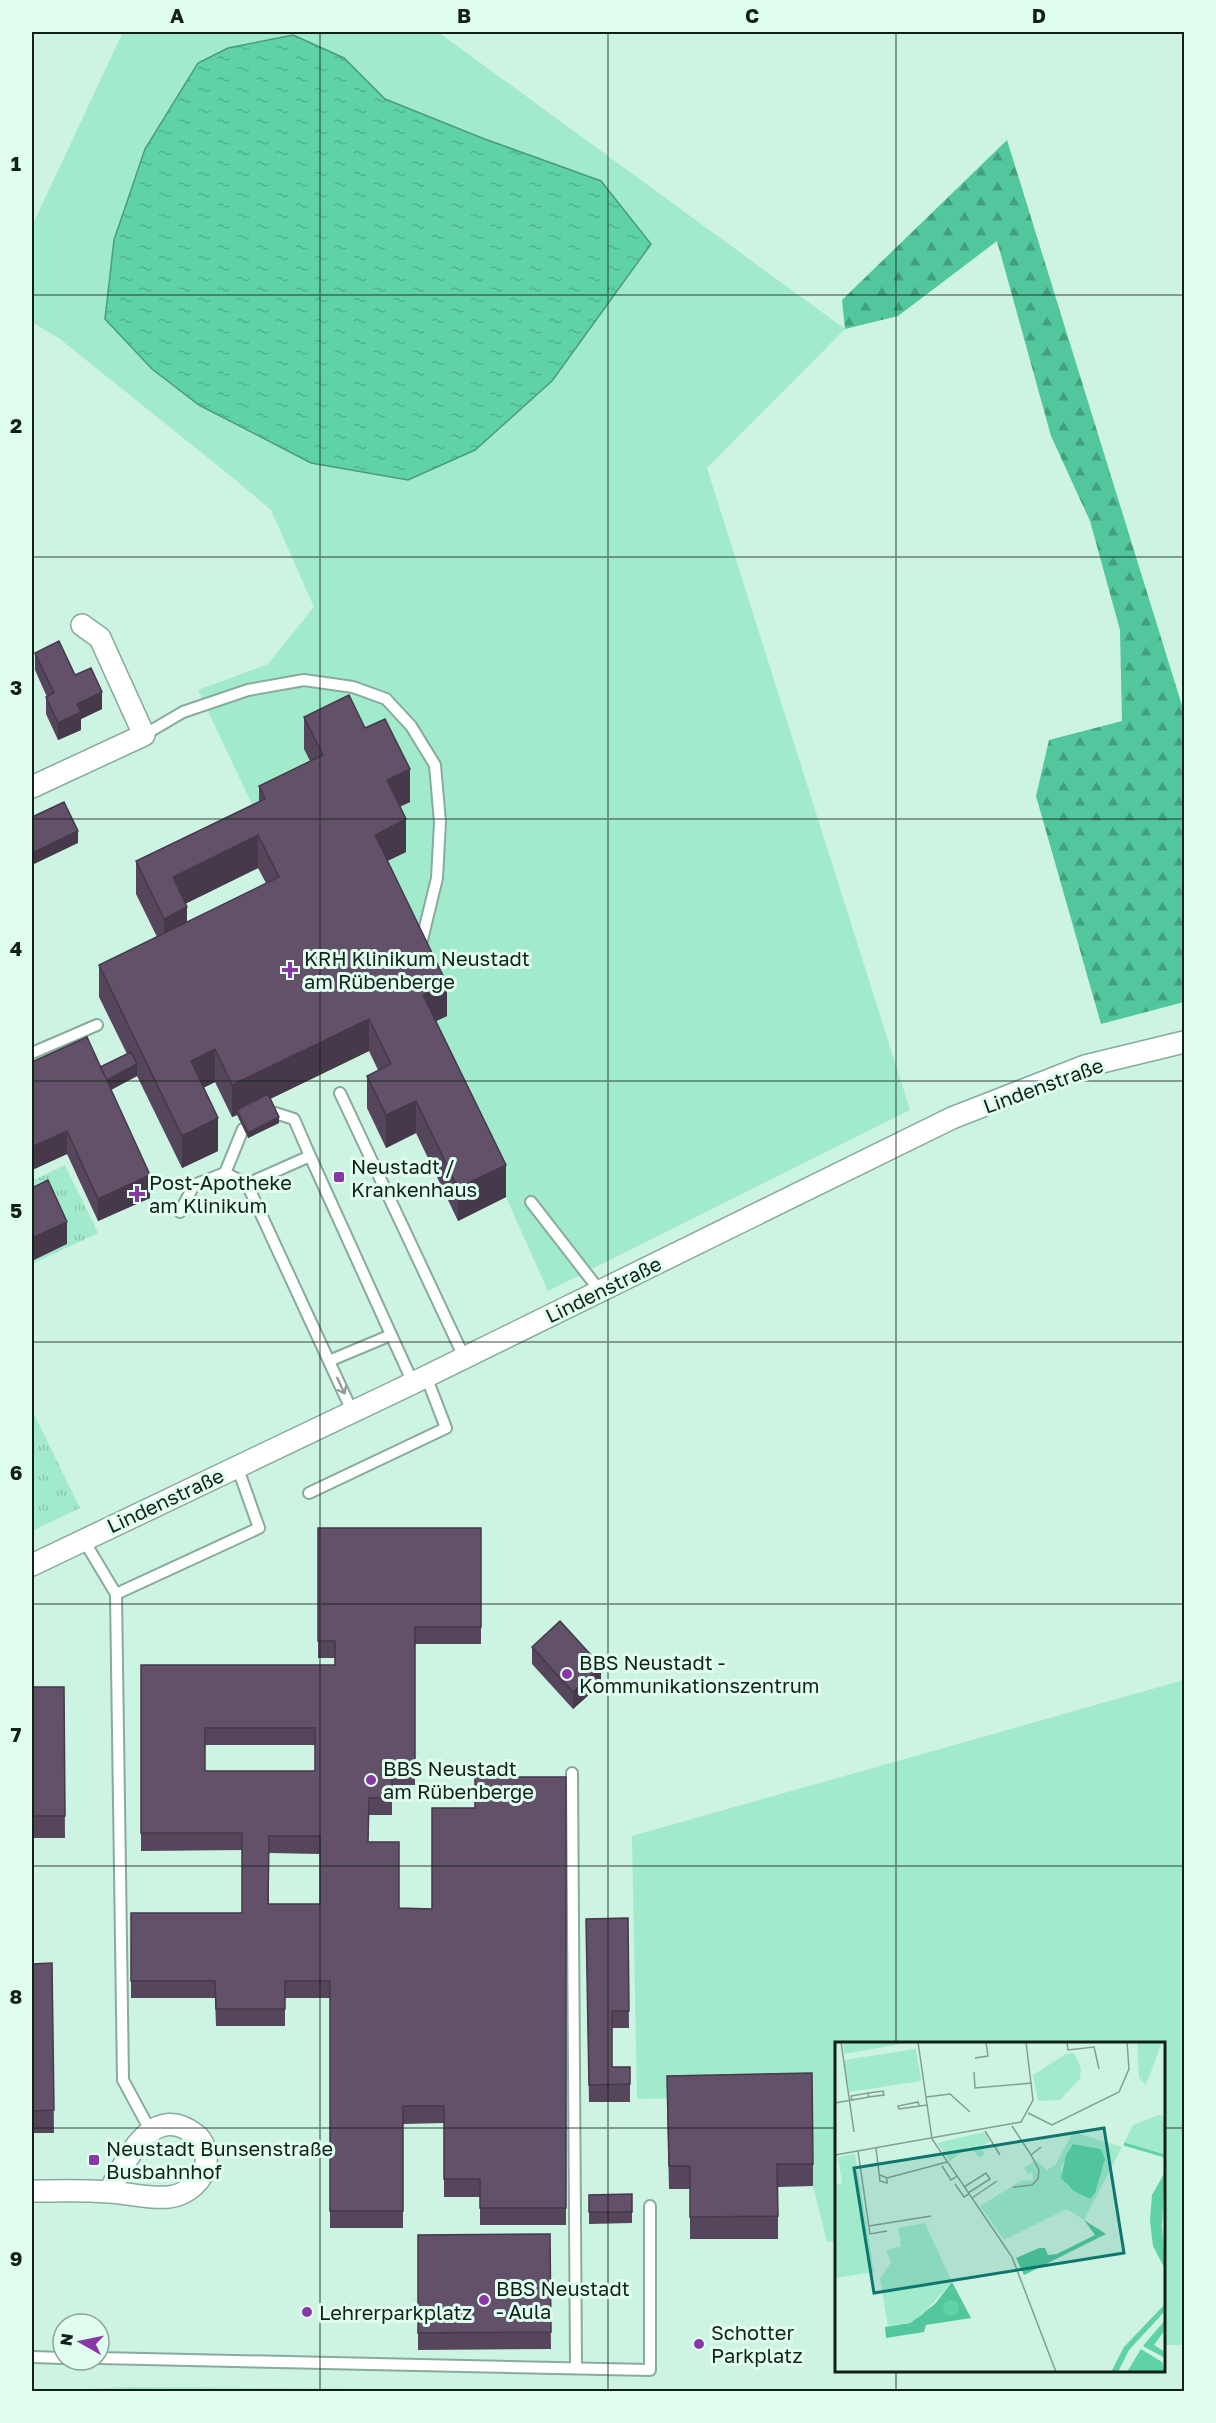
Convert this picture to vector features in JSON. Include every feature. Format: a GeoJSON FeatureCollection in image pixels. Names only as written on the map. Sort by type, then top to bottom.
{"type":"FeatureCollection","features":[{"type":"Feature","properties":{"kind":"street"},"geometry":{"type":"LineString","coordinates":[[32,787],[144,735],[100,638],[82,625]]}},
{"type":"Feature","properties":{"kind":"street","name":"Lindenstraße"},"geometry":{"type":"LineString","coordinates":[[32,1565],[419,1379],[952,1118],[1085,1066],[1185,1042]]}},
{"type":"Feature","properties":{"kind":"street"},"geometry":{"type":"LineString","coordinates":[[32,2191],[109,2192],[170,2197],[198,2184],[206,2167],[207,2154],[199,2137],[188,2129],[167,2124],[150,2130],[135,2147],[109,2192]]}},
{"type":"Feature","properties":{"kind":"lane"},"geometry":{"type":"LineString","coordinates":[[144,735],[183,712],[248,690],[304,680],[353,687],[386,699],[411,726],[435,765],[440,822],[437,878],[420,948]]}},
{"type":"Feature","properties":{"kind":"lane"},"geometry":{"type":"LineString","coordinates":[[32,1053],[97,1025]]}},
{"type":"Feature","properties":{"kind":"lane"},"geometry":{"type":"LineString","coordinates":[[340,1093],[464,1357]]}},
{"type":"Feature","properties":{"kind":"lane"},"geometry":{"type":"LineString","coordinates":[[275,1113],[294,1119],[391,1335],[446,1428],[309,1493]]}},
{"type":"Feature","properties":{"kind":"lane"},"geometry":{"type":"LineString","coordinates":[[180,1212],[194,1185],[225,1173],[243,1129]]}},
{"type":"Feature","properties":{"kind":"lane"},"geometry":{"type":"LineString","coordinates":[[247,1184],[310,1156]]}},
{"type":"Feature","properties":{"kind":"lane"},"geometry":{"type":"LineString","coordinates":[[225,1173],[247,1184],[352,1411]]}},
{"type":"Feature","properties":{"kind":"lane"},"geometry":{"type":"LineString","coordinates":[[531,1202],[600,1291]]}},
{"type":"Feature","properties":{"kind":"lane"},"geometry":{"type":"LineString","coordinates":[[329,1361],[391,1335]]}},
{"type":"Feature","properties":{"kind":"lane"},"geometry":{"type":"LineString","coordinates":[[116,1593],[259,1528],[237,1466]]}},
{"type":"Feature","properties":{"kind":"lane"},"geometry":{"type":"LineString","coordinates":[[83,1539],[116,1593],[123,2080],[150,2130]]}},
{"type":"Feature","properties":{"kind":"lane"},"geometry":{"type":"LineString","coordinates":[[572,1773],[576,2368]]}},
{"type":"Feature","properties":{"kind":"lane"},"geometry":{"type":"LineString","coordinates":[[111,2358],[650,2370],[650,2206]]}},
{"type":"Feature","properties":{"kind":"lane"},"geometry":{"type":"LineString","coordinates":[[32,2357],[51,2358]]}},
{"type":"Feature","properties":{"kind":"green space"},"geometry":{"type":"Polygon","coordinates":[[[123,32],[438,32],[845,329],[707,468],[910,1110],[548,1291],[506,1197],[423,1027],[446,1016],[304,749],[323,787],[259,819],[198,690],[268,664],[314,607],[271,510],[60,339],[32,322],[32,226],[123,32]],[[344,58],[198,63],[145,149],[114,240],[482,138],[385,99],[344,58]]]}},
{"type":"Feature","properties":{"kind":"green space"},"geometry":{"type":"Polygon","coordinates":[[[1007,140],[1184,712],[1184,1002],[1101,1024],[1036,796],[1049,740],[1122,721],[1120,630],[1090,521],[1051,436],[997,241],[898,316],[845,329],[842,300],[1007,140]]]}},
{"type":"Feature","properties":{"kind":"green space"},"geometry":{"type":"Polygon","coordinates":[[[65,1165],[98,1233],[32,1264],[32,1181],[65,1165]]]}},
{"type":"Feature","properties":{"kind":"green space"},"geometry":{"type":"Polygon","coordinates":[[[32,1410],[80,1508],[32,1531],[32,1410]]]}},
{"type":"Feature","properties":{"kind":"green space"},"geometry":{"type":"Polygon","coordinates":[[[1184,1680],[1184,2345],[1165,2345],[1165,2042],[835,2042],[835,2241],[827,2242],[813,2186],[812,2096],[637,2099],[632,1836],[1184,1680]]]}},
{"type":"Feature","properties":{"kind":"green space"},"geometry":{"type":"Polygon","coordinates":[[[131,2387],[653,2391],[33,2391],[131,2387]]]}},
{"type":"Feature","properties":{"kind":"water"},"geometry":{"type":"Polygon","coordinates":[[[293,35],[344,58],[385,99],[482,138],[601,181],[651,244],[552,381],[475,450],[408,480],[311,463],[199,405],[152,369],[105,319],[114,240],[145,149],[198,63],[228,48],[293,35]]]}},
{"type":"Feature","properties":{"kind":"building"},"geometry":{"type":"Polygon","coordinates":[[[59,641],[75,675],[91,668],[102,692],[77,704],[81,712],[58,723],[46,697],[54,693],[35,653],[59,641]]]}},
{"type":"Feature","properties":{"kind":"building","name":"KRH Klinikum Neustadt am Rübenberge"},"geometry":{"type":"Polygon","coordinates":[[[349,695],[365,728],[385,719],[410,769],[387,780],[406,819],[375,835],[447,984],[423,995],[506,1165],[458,1188],[416,1101],[386,1115],[367,1076],[391,1064],[369,1019],[232,1085],[215,1049],[191,1061],[218,1118],[182,1136],[99,965],[279,877],[258,835],[173,877],[187,907],[164,919],[136,861],[265,799],[259,786],[323,755],[304,717],[349,695]]]}},
{"type":"Feature","properties":{"kind":"building"},"geometry":{"type":"Polygon","coordinates":[[[64,802],[78,831],[32,853],[32,817],[64,802]]]}},
{"type":"Feature","properties":{"kind":"building"},"geometry":{"type":"Polygon","coordinates":[[[87,1037],[150,1175],[98,1199],[67,1131],[32,1147],[32,1062],[87,1037]]]}},
{"type":"Feature","properties":{"kind":"building"},"geometry":{"type":"Polygon","coordinates":[[[131,1052],[137,1064],[107,1080],[100,1067],[131,1052]]]}},
{"type":"Feature","properties":{"kind":"building"},"geometry":{"type":"Polygon","coordinates":[[[268,1094],[279,1117],[248,1133],[237,1110],[268,1094]]]}},
{"type":"Feature","properties":{"kind":"building"},"geometry":{"type":"Polygon","coordinates":[[[48,1180],[67,1222],[32,1238],[32,1188],[48,1180]]]}},
{"type":"Feature","properties":{"kind":"building"},"geometry":{"type":"Polygon","coordinates":[[[318,1528],[481,1528],[481,1627],[415,1627],[415,1767],[392,1767],[392,1798],[369,1798],[368,1842],[399,1842],[399,1908],[432,1909],[432,1808],[475,1808],[475,1777],[566,1777],[566,2208],[480,2208],[480,2179],[444,2179],[444,2106],[403,2106],[403,2211],[330,2211],[330,1981],[285,1981],[285,2009],[216,2009],[215,1981],[131,1981],[131,1913],[242,1913],[242,1833],[141,1833],[141,1665],[335,1665],[335,1641],[318,1641],[318,1528]],[[205,1728],[205,1771],[315,1771],[315,1728],[205,1728]],[[269,1836],[268,1904],[320,1904],[320,1836],[269,1836]]]}},
{"type":"Feature","properties":{"kind":"building"},"geometry":{"type":"Polygon","coordinates":[[[560,1621],[601,1666],[573,1692],[532,1647],[560,1621]]]}},
{"type":"Feature","properties":{"kind":"building"},"geometry":{"type":"Polygon","coordinates":[[[32,1687],[64,1687],[65,1816],[32,1816],[32,1687]]]}},
{"type":"Feature","properties":{"kind":"building"},"geometry":{"type":"Polygon","coordinates":[[[628,1918],[629,2011],[612,2011],[612,2067],[630,2067],[630,2084],[589,2085],[586,1919],[628,1918]]]}},
{"type":"Feature","properties":{"kind":"building"},"geometry":{"type":"Polygon","coordinates":[[[52,1963],[54,2110],[32,2111],[32,1964],[52,1963]]]}},
{"type":"Feature","properties":{"kind":"building"},"geometry":{"type":"Polygon","coordinates":[[[812,2073],[813,2164],[777,2164],[778,2216],[690,2217],[690,2166],[669,2166],[667,2076],[812,2073]]]}},
{"type":"Feature","properties":{"kind":"building"},"geometry":{"type":"Polygon","coordinates":[[[632,2194],[632,2212],[589,2212],[589,2195],[632,2194]]]}},
{"type":"Feature","properties":{"kind":"building","name":"BBS Neustadt - Aula"},"geometry":{"type":"Polygon","coordinates":[[[550,2234],[551,2332],[418,2333],[418,2235],[550,2234]]]}},
{"type":"Feature","properties":{"kind":"place","name":"KRH Klinikum Neustadt am Rübenberge"},"geometry":{"type":"Point","coordinates":[290,970]}},
{"type":"Feature","properties":{"kind":"place","name":"Neustadt / Krankenhaus"},"geometry":{"type":"Point","coordinates":[339,1177]}},
{"type":"Feature","properties":{"kind":"place","name":"Post-Apotheke am Klinikum"},"geometry":{"type":"Point","coordinates":[137,1194]}},
{"type":"Feature","properties":{"kind":"place","name":"BBS Neustadt - Kommunikationszentrum"},"geometry":{"type":"Point","coordinates":[567,1674]}},
{"type":"Feature","properties":{"kind":"place","name":"BBS Neustadt am Rübenberge"},"geometry":{"type":"Point","coordinates":[371,1780]}},
{"type":"Feature","properties":{"kind":"place","name":"Neustadt Bunsenstraße Busbahnhof"},"geometry":{"type":"Point","coordinates":[94,2160]}},
{"type":"Feature","properties":{"kind":"place","name":"BBS Neustadt - Aula"},"geometry":{"type":"Point","coordinates":[484,2300]}},
{"type":"Feature","properties":{"kind":"place","name":"Lehrerparkplatz"},"geometry":{"type":"Point","coordinates":[307,2312]}},
{"type":"Feature","properties":{"kind":"place","name":"Schotter Parkplatz"},"geometry":{"type":"Point","coordinates":[699,2344]}}]}
